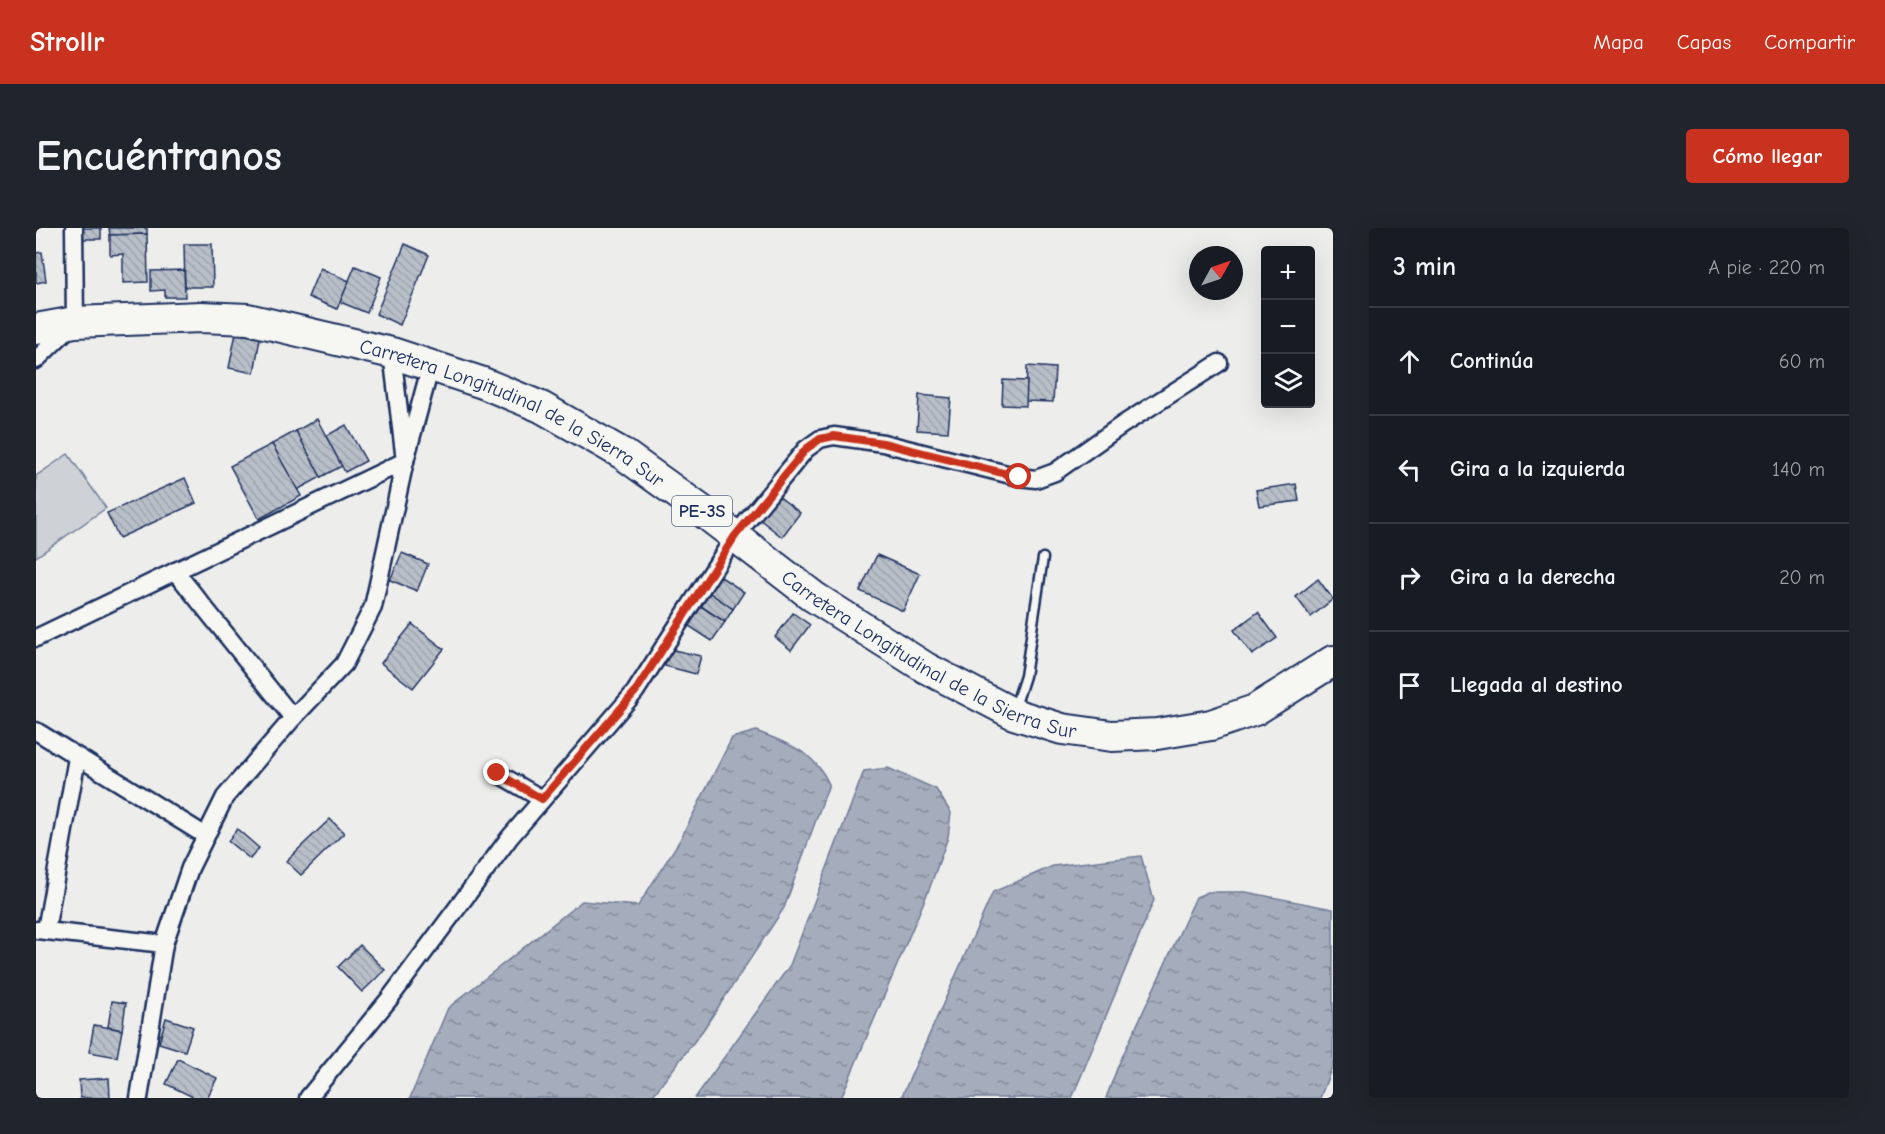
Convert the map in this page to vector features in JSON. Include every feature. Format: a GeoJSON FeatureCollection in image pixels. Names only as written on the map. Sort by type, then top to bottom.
{"type":"FeatureCollection","features":[{"type":"Feature","properties":{"kind":"highway","name":"Carretera Longitudinal de la Sierra Sur"},"geometry":{"type":"LineString","coordinates":[[36,329],[75,322],[201,316],[248,319],[392,352],[541,407],[622,454],[814,597],[926,668],[1014,714],[1062,729],[1112,736],[1157,734],[1211,725],[1255,710],[1333,661]]}},
{"type":"Feature","properties":{"kind":"street"},"geometry":{"type":"LineString","coordinates":[[36,360],[75,322],[74,228]]}},
{"type":"Feature","properties":{"kind":"street"},"geometry":{"type":"LineString","coordinates":[[392,352],[405,461]]}},
{"type":"Feature","properties":{"kind":"street"},"geometry":{"type":"LineString","coordinates":[[308,1098],[390,998],[510,837],[635,692],[735,536],[806,449],[820,439],[834,436],[883,443],[1019,477],[1036,479],[1055,472],[1122,425],[1219,363]]}},
{"type":"Feature","properties":{"kind":"street"},"geometry":{"type":"LineString","coordinates":[[139,1098],[164,944],[190,868],[225,797],[293,718],[344,664],[373,607],[405,461],[431,365]]}},
{"type":"Feature","properties":{"kind":"street"},"geometry":{"type":"LineString","coordinates":[[36,638],[405,461]]}},
{"type":"Feature","properties":{"kind":"street"},"geometry":{"type":"LineString","coordinates":[[175,571],[293,718]]}},
{"type":"Feature","properties":{"kind":"street"},"geometry":{"type":"LineString","coordinates":[[36,731],[206,836]]}},
{"type":"Feature","properties":{"kind":"street"},"geometry":{"type":"LineString","coordinates":[[78,758],[41,930],[164,944]]}},
{"type":"Feature","properties":{"kind":"street"},"geometry":{"type":"LineString","coordinates":[[497,773],[542,799]]}},
{"type":"Feature","properties":{"kind":"lane"},"geometry":{"type":"LineString","coordinates":[[1014,714],[1025,676],[1043,558]]}},
{"type":"Feature","properties":{"kind":"shaded area"},"geometry":{"type":"Polygon","coordinates":[[[68,454],[106,508],[36,557],[36,476],[68,454]]]}},
{"type":"Feature","properties":{"kind":"water"},"geometry":{"type":"Polygon","coordinates":[[[756,731],[808,756],[823,773],[829,784],[784,908],[703,1030],[651,1098],[410,1098],[448,1008],[582,901],[638,906],[680,840],[732,738],[756,731]]]}},
{"type":"Feature","properties":{"kind":"water"},"geometry":{"type":"Polygon","coordinates":[[[888,768],[936,789],[951,813],[948,837],[930,887],[841,1098],[695,1098],[790,965],[864,771],[888,768]]]}},
{"type":"Feature","properties":{"kind":"water"},"geometry":{"type":"Polygon","coordinates":[[[1141,856],[1154,900],[1072,1098],[901,1098],[993,892],[1053,866],[1141,856]]]}},
{"type":"Feature","properties":{"kind":"water"},"geometry":{"type":"Polygon","coordinates":[[[1208,892],[1246,892],[1333,909],[1333,1064],[1320,1098],[1106,1098],[1118,1066],[1196,897],[1208,892]]]}},
{"type":"Feature","properties":{"kind":"building"},"geometry":{"type":"Polygon","coordinates":[[[77,228],[101,228],[101,239],[76,239],[77,228]]]}},
{"type":"Feature","properties":{"kind":"building"},"geometry":{"type":"Polygon","coordinates":[[[109,228],[147,228],[147,234],[110,235],[109,228]]]}},
{"type":"Feature","properties":{"kind":"building"},"geometry":{"type":"Polygon","coordinates":[[[147,234],[148,282],[123,283],[123,254],[110,255],[110,235],[147,234]]]}},
{"type":"Feature","properties":{"kind":"building"},"geometry":{"type":"Polygon","coordinates":[[[184,244],[212,244],[213,287],[185,287],[184,244]]]}},
{"type":"Feature","properties":{"kind":"building"},"geometry":{"type":"Polygon","coordinates":[[[405,244],[429,255],[400,325],[376,314],[405,244]]]}},
{"type":"Feature","properties":{"kind":"building"},"geometry":{"type":"Polygon","coordinates":[[[42,252],[46,281],[36,283],[36,253],[42,252]]]}},
{"type":"Feature","properties":{"kind":"building"},"geometry":{"type":"Polygon","coordinates":[[[355,266],[381,277],[367,313],[340,302],[355,266]]]}},
{"type":"Feature","properties":{"kind":"building"},"geometry":{"type":"Polygon","coordinates":[[[320,268],[349,281],[337,309],[308,297],[320,268]]]}},
{"type":"Feature","properties":{"kind":"building"},"geometry":{"type":"Polygon","coordinates":[[[184,270],[185,297],[165,297],[165,290],[151,291],[151,271],[184,270]]]}},
{"type":"Feature","properties":{"kind":"building"},"geometry":{"type":"Polygon","coordinates":[[[236,333],[260,338],[254,373],[229,368],[236,333]]]}},
{"type":"Feature","properties":{"kind":"building"},"geometry":{"type":"Polygon","coordinates":[[[1027,366],[1055,368],[1053,402],[1026,401],[1027,366]]]}},
{"type":"Feature","properties":{"kind":"building"},"geometry":{"type":"Polygon","coordinates":[[[1003,380],[1027,381],[1026,406],[1002,405],[1003,380]]]}},
{"type":"Feature","properties":{"kind":"building"},"geometry":{"type":"Polygon","coordinates":[[[919,395],[951,398],[948,432],[917,430],[919,395]]]}},
{"type":"Feature","properties":{"kind":"building"},"geometry":{"type":"Polygon","coordinates":[[[317,419],[342,466],[321,477],[296,431],[317,419]]]}},
{"type":"Feature","properties":{"kind":"building"},"geometry":{"type":"Polygon","coordinates":[[[346,425],[366,461],[345,472],[326,436],[346,425]]]}},
{"type":"Feature","properties":{"kind":"building"},"geometry":{"type":"Polygon","coordinates":[[[296,431],[321,477],[297,490],[272,444],[296,431]]]}},
{"type":"Feature","properties":{"kind":"building"},"geometry":{"type":"Polygon","coordinates":[[[272,444],[301,496],[259,519],[230,466],[272,444]]]}},
{"type":"Feature","properties":{"kind":"building"},"geometry":{"type":"Polygon","coordinates":[[[185,478],[196,503],[119,538],[107,513],[185,478]]]}},
{"type":"Feature","properties":{"kind":"building"},"geometry":{"type":"Polygon","coordinates":[[[1296,484],[1299,501],[1259,506],[1256,490],[1296,484]]]}},
{"type":"Feature","properties":{"kind":"building"},"geometry":{"type":"Polygon","coordinates":[[[777,495],[800,513],[782,537],[758,518],[777,495]]]}},
{"type":"Feature","properties":{"kind":"building"},"geometry":{"type":"Polygon","coordinates":[[[402,553],[428,564],[417,591],[390,580],[402,553]]]}},
{"type":"Feature","properties":{"kind":"building"},"geometry":{"type":"Polygon","coordinates":[[[877,555],[920,574],[903,611],[860,591],[877,555]]]}},
{"type":"Feature","properties":{"kind":"building"},"geometry":{"type":"Polygon","coordinates":[[[715,573],[744,592],[733,609],[704,589],[715,573]]]}},
{"type":"Feature","properties":{"kind":"building"},"geometry":{"type":"Polygon","coordinates":[[[1318,579],[1333,599],[1311,617],[1296,597],[1318,579]]]}},
{"type":"Feature","properties":{"kind":"building"},"geometry":{"type":"Polygon","coordinates":[[[704,589],[733,609],[725,622],[696,603],[704,589]]]}},
{"type":"Feature","properties":{"kind":"building"},"geometry":{"type":"Polygon","coordinates":[[[696,603],[725,622],[712,641],[683,622],[696,603]]]}},
{"type":"Feature","properties":{"kind":"building"},"geometry":{"type":"Polygon","coordinates":[[[1258,612],[1277,638],[1252,655],[1234,630],[1258,612]]]}},
{"type":"Feature","properties":{"kind":"building"},"geometry":{"type":"Polygon","coordinates":[[[793,613],[810,625],[791,650],[775,637],[793,613]]]}},
{"type":"Feature","properties":{"kind":"building"},"geometry":{"type":"Polygon","coordinates":[[[412,624],[444,649],[413,688],[381,663],[412,624]]]}},
{"type":"Feature","properties":{"kind":"building"},"geometry":{"type":"Polygon","coordinates":[[[669,649],[701,656],[696,674],[665,666],[669,649]]]}},
{"type":"Feature","properties":{"kind":"building"},"geometry":{"type":"Polygon","coordinates":[[[330,819],[344,833],[301,875],[286,861],[330,819]]]}},
{"type":"Feature","properties":{"kind":"building"},"geometry":{"type":"Polygon","coordinates":[[[237,829],[259,848],[250,859],[228,841],[237,829]]]}},
{"type":"Feature","properties":{"kind":"building"},"geometry":{"type":"Polygon","coordinates":[[[360,945],[385,970],[362,992],[338,967],[360,945]]]}},
{"type":"Feature","properties":{"kind":"building"},"geometry":{"type":"Polygon","coordinates":[[[112,1001],[126,1003],[122,1030],[108,1027],[112,1001]]]}},
{"type":"Feature","properties":{"kind":"building"},"geometry":{"type":"Polygon","coordinates":[[[166,1018],[193,1027],[185,1051],[159,1043],[166,1018]]]}},
{"type":"Feature","properties":{"kind":"building"},"geometry":{"type":"Polygon","coordinates":[[[94,1025],[122,1030],[117,1057],[89,1052],[94,1025]]]}},
{"type":"Feature","properties":{"kind":"building"},"geometry":{"type":"Polygon","coordinates":[[[178,1059],[217,1078],[207,1098],[195,1098],[166,1084],[178,1059]]]}},
{"type":"Feature","properties":{"kind":"building"},"geometry":{"type":"Polygon","coordinates":[[[109,1078],[110,1098],[80,1098],[79,1080],[109,1078]]]}},
{"type":"Feature","properties":{"kind":"route"},"geometry":{"type":"LineString","coordinates":[[497,773],[542,799],[635,692],[735,536],[806,449],[820,439],[834,436],[883,443],[1019,477]]}}]}
